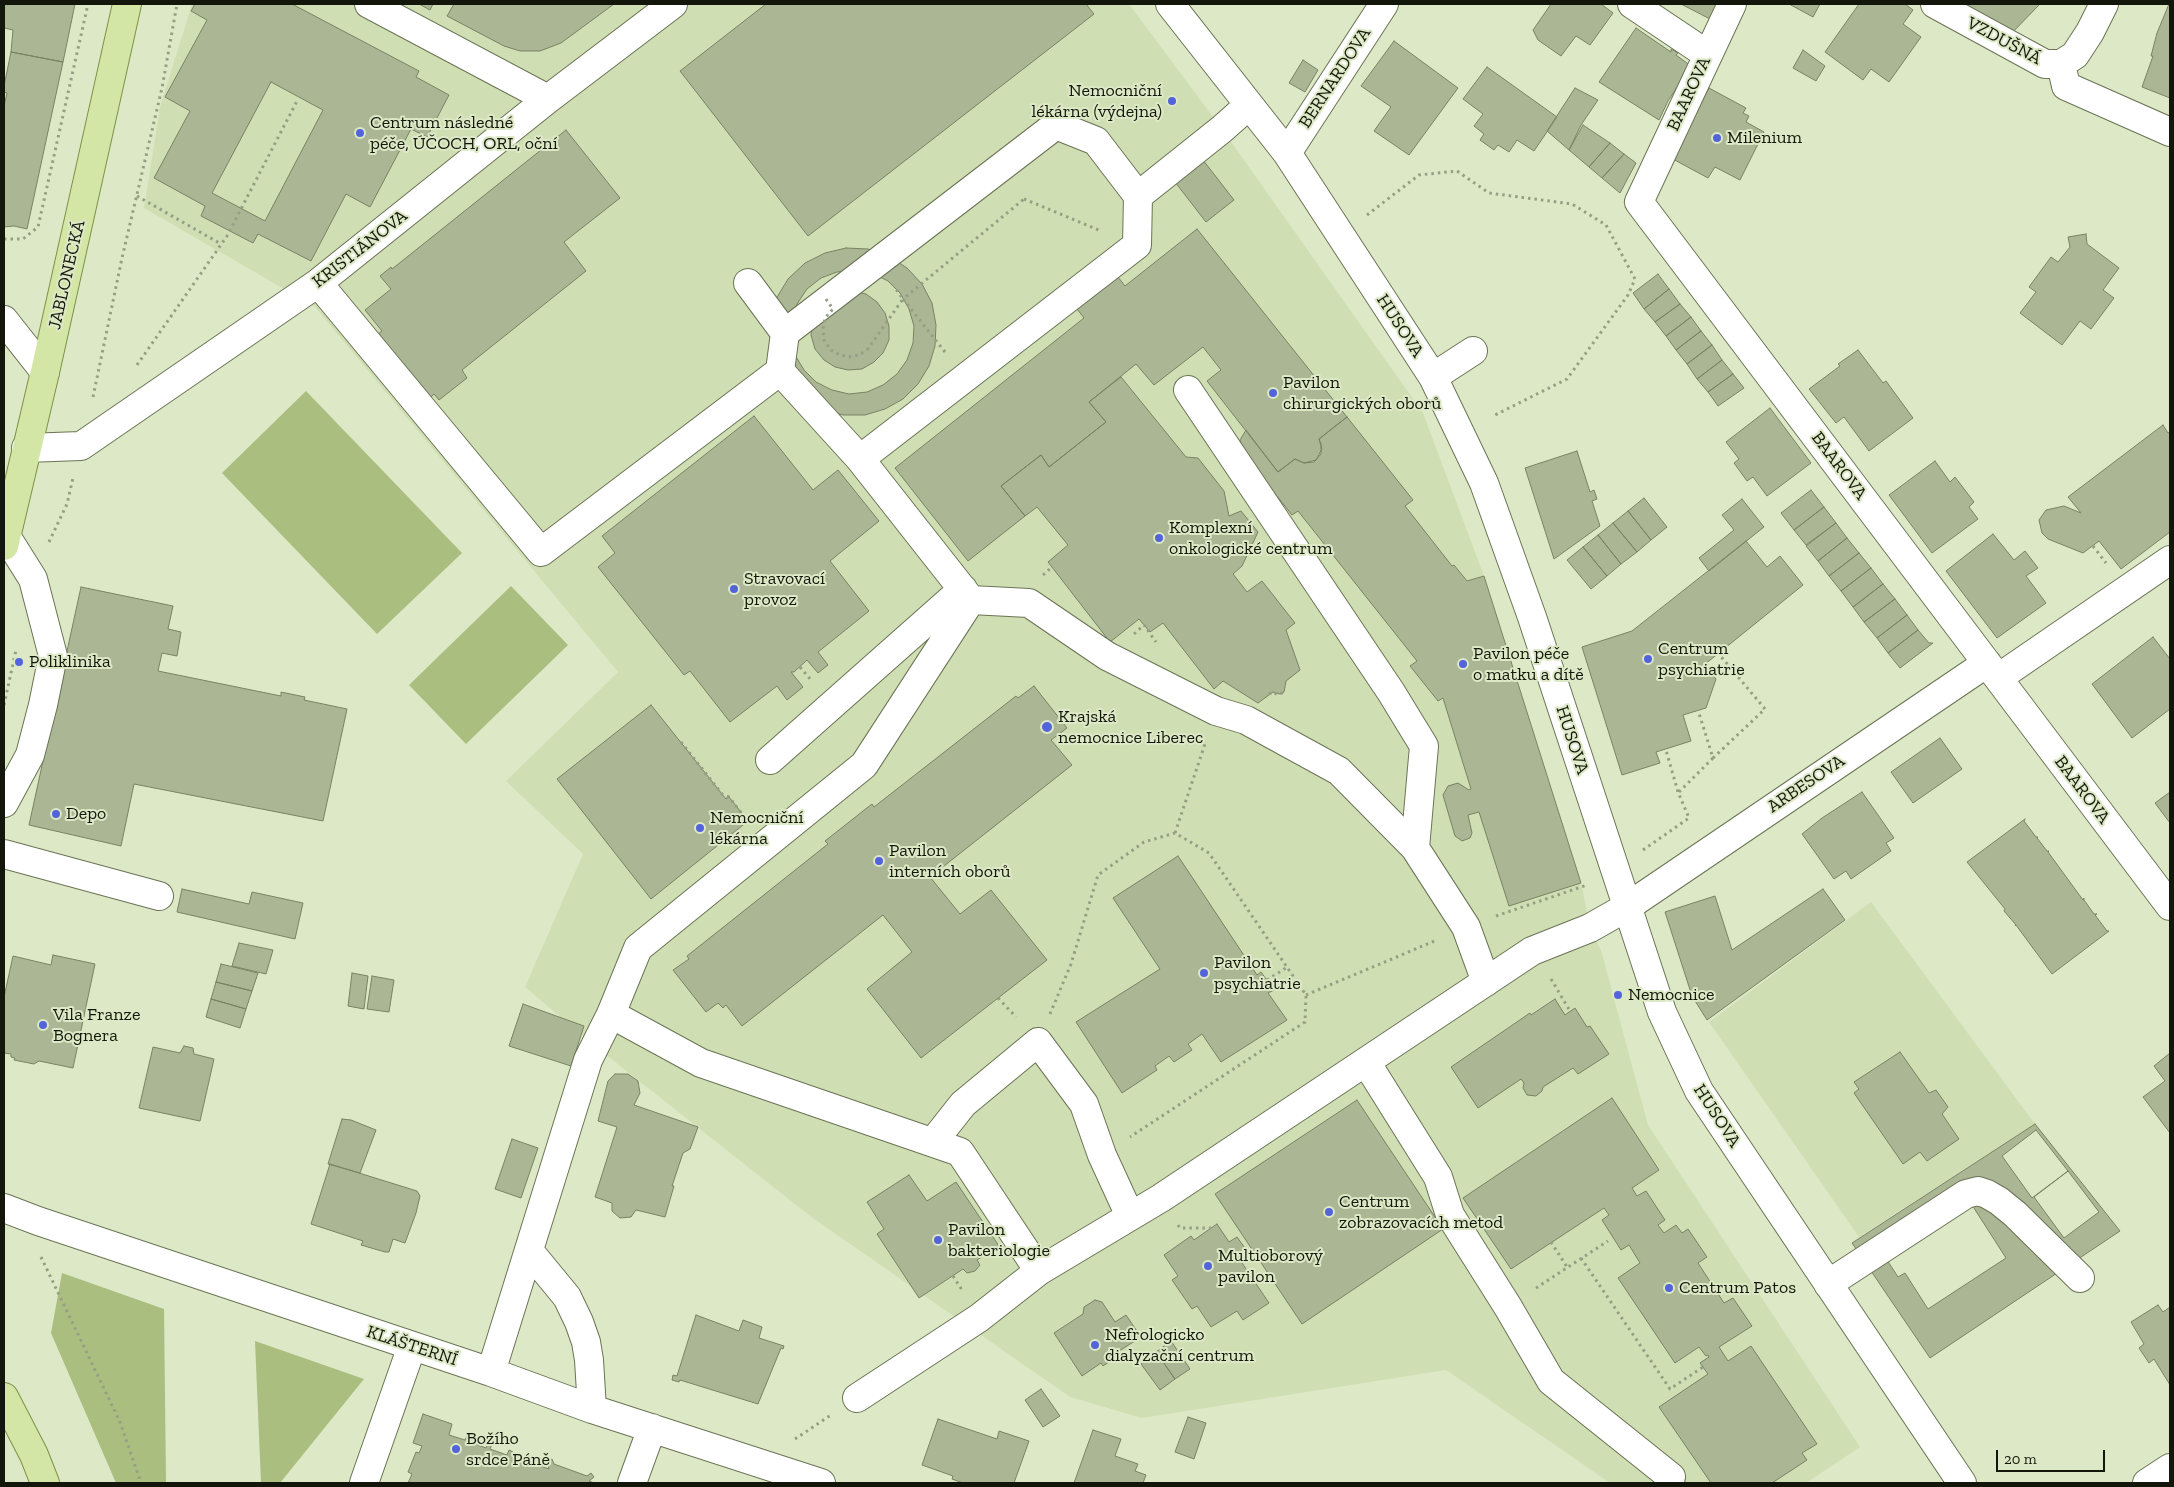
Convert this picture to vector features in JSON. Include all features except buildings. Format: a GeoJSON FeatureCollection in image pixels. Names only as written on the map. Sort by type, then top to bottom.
{"type":"FeatureCollection","features":[{"type":"Feature","properties":{"kind":"main road","name":"JABLONECKÁ"},"geometry":{"type":"LineString","coordinates":[[5,541],[9,502],[26,448],[45,372],[127,4]]}},
{"type":"Feature","properties":{"kind":"main road"},"geometry":{"type":"LineString","coordinates":[[4,1397],[34,1455],[45,1483]]}},
{"type":"Feature","properties":{"kind":"street"},"geometry":{"type":"LineString","coordinates":[[369,4],[548,99]]}},
{"type":"Feature","properties":{"kind":"street","name":"KRISTIÁNOVA"},"geometry":{"type":"LineString","coordinates":[[81,446],[318,282],[548,99],[673,4]]}},
{"type":"Feature","properties":{"kind":"street","name":"HUSOVA"},"geometry":{"type":"LineString","coordinates":[[1170,4],[1286,153],[1433,377],[1484,483],[1532,616],[1662,1012],[1699,1091],[1962,1483]]}},
{"type":"Feature","properties":{"kind":"street","name":"BERNARDOVA"},"geometry":{"type":"LineString","coordinates":[[1286,153],[1384,4]]}},
{"type":"Feature","properties":{"kind":"street"},"geometry":{"type":"LineString","coordinates":[[1632,4],[1708,55]]}},
{"type":"Feature","properties":{"kind":"street","name":"BAAROVA"},"geometry":{"type":"LineString","coordinates":[[1732,4],[1639,202],[2170,906]]}},
{"type":"Feature","properties":{"kind":"street","name":"VZDUŠNÁ"},"geometry":{"type":"LineString","coordinates":[[1935,4],[2045,64],[2061,64],[2075,55],[2090,32],[2104,4]]}},
{"type":"Feature","properties":{"kind":"street"},"geometry":{"type":"LineString","coordinates":[[2061,64],[2066,86],[2170,132]]}},
{"type":"Feature","properties":{"kind":"street"},"geometry":{"type":"LineString","coordinates":[[1138,196],[1249,105]]}},
{"type":"Feature","properties":{"kind":"street"},"geometry":{"type":"LineString","coordinates":[[785,333],[1056,125],[1096,141],[1138,196],[1137,245],[860,459]]}},
{"type":"Feature","properties":{"kind":"street"},"geometry":{"type":"LineString","coordinates":[[318,282],[541,552],[780,372],[785,333],[748,283]]}},
{"type":"Feature","properties":{"kind":"street"},"geometry":{"type":"LineString","coordinates":[[4,320],[45,372]]}},
{"type":"Feature","properties":{"kind":"street"},"geometry":{"type":"LineString","coordinates":[[1433,377],[1474,351]]}},
{"type":"Feature","properties":{"kind":"street"},"geometry":{"type":"LineString","coordinates":[[780,372],[860,459],[967,594],[1029,603],[1106,656],[1216,711],[1246,720],[1339,771],[1415,848],[1466,928],[1486,982]]}},
{"type":"Feature","properties":{"kind":"street"},"geometry":{"type":"LineString","coordinates":[[1188,390],[1391,692],[1424,746],[1415,848]]}},
{"type":"Feature","properties":{"kind":"street"},"geometry":{"type":"LineString","coordinates":[[26,448],[81,446]]}},
{"type":"Feature","properties":{"kind":"street"},"geometry":{"type":"LineString","coordinates":[[4,803],[30,755],[44,705],[52,656],[33,580],[5,541]]}},
{"type":"Feature","properties":{"kind":"street","name":"ARBESOVA"},"geometry":{"type":"LineString","coordinates":[[857,1398],[979,1318],[1039,1271],[1130,1216],[1366,1062],[1532,950],[1590,928],[1627,906],[1992,670],[2170,560]]}},
{"type":"Feature","properties":{"kind":"street"},"geometry":{"type":"LineString","coordinates":[[770,760],[967,594]]}},
{"type":"Feature","properties":{"kind":"street"},"geometry":{"type":"LineString","coordinates":[[491,1372],[530,1252],[588,1060],[612,1014],[638,948],[864,765],[967,594]]}},
{"type":"Feature","properties":{"kind":"street"},"geometry":{"type":"LineString","coordinates":[[4,854],[159,896]]}},
{"type":"Feature","properties":{"kind":"street"},"geometry":{"type":"LineString","coordinates":[[612,1014],[701,1063],[960,1152],[1039,1271]]}},
{"type":"Feature","properties":{"kind":"street"},"geometry":{"type":"LineString","coordinates":[[933,1142],[962,1104],[1038,1042],[1084,1104],[1102,1155],[1130,1216]]}},
{"type":"Feature","properties":{"kind":"street"},"geometry":{"type":"LineString","coordinates":[[1366,1062],[1438,1177],[1450,1216],[1508,1307],[1551,1382],[1671,1477]]}},
{"type":"Feature","properties":{"kind":"street"},"geometry":{"type":"LineString","coordinates":[[1828,1284],[1966,1194],[1978,1191],[2000,1201],[2080,1278]]}},
{"type":"Feature","properties":{"kind":"street","name":"KLÁŠTERNÍ"},"geometry":{"type":"LineString","coordinates":[[4,1208],[47,1225],[491,1372],[592,1409],[821,1483]]}},
{"type":"Feature","properties":{"kind":"street"},"geometry":{"type":"LineString","coordinates":[[530,1252],[567,1297],[579,1322],[589,1360],[592,1409]]}},
{"type":"Feature","properties":{"kind":"street"},"geometry":{"type":"LineString","coordinates":[[364,1483],[412,1346]]}},
{"type":"Feature","properties":{"kind":"street"},"geometry":{"type":"LineString","coordinates":[[632,1483],[652,1428]]}},
{"type":"Feature","properties":{"kind":"street"},"geometry":{"type":"LineString","coordinates":[[2147,1483],[2170,1468]]}},
{"type":"Feature","properties":{"kind":"path"},"geometry":{"type":"LineString","coordinates":[[4,240],[22,239],[38,226],[88,4]]}},
{"type":"Feature","properties":{"kind":"path"},"geometry":{"type":"LineString","coordinates":[[33,580],[67,504],[99,373],[162,88],[177,4]]}},
{"type":"Feature","properties":{"kind":"path"},"geometry":{"type":"LineString","coordinates":[[132,373],[221,244],[297,102]]}},
{"type":"Feature","properties":{"kind":"path"},"geometry":{"type":"LineString","coordinates":[[1367,215],[1419,175],[1457,170],[1489,194],[1572,204],[1606,225],[1635,279],[1628,295],[1567,379],[1495,415]]}},
{"type":"Feature","properties":{"kind":"path"},"geometry":{"type":"LineString","coordinates":[[137,196],[221,244]]}},
{"type":"Feature","properties":{"kind":"path"},"geometry":{"type":"LineString","coordinates":[[826,299],[833,309],[825,318],[824,340],[831,350],[840,355],[850,357],[859,355],[867,350],[903,299],[1024,199],[1106,233]]}},
{"type":"Feature","properties":{"kind":"path"},"geometry":{"type":"LineString","coordinates":[[903,299],[950,358]]}},
{"type":"Feature","properties":{"kind":"path"},"geometry":{"type":"LineString","coordinates":[[1678,792],[1766,709],[1718,653]]}},
{"type":"Feature","properties":{"kind":"path"},"geometry":{"type":"LineString","coordinates":[[4,705],[5,698]]}},
{"type":"Feature","properties":{"kind":"path"},"geometry":{"type":"LineString","coordinates":[[1698,710],[1713,758]]}},
{"type":"Feature","properties":{"kind":"path"},"geometry":{"type":"LineString","coordinates":[[1175,833],[1216,711]]}},
{"type":"Feature","properties":{"kind":"path"},"geometry":{"type":"LineString","coordinates":[[681,742],[722,794],[729,797],[766,843]]}},
{"type":"Feature","properties":{"kind":"path"},"geometry":{"type":"LineString","coordinates":[[1640,852],[1689,818],[1678,792],[1666,750]]}},
{"type":"Feature","properties":{"kind":"path"},"geometry":{"type":"LineString","coordinates":[[1038,1042],[1071,964],[1098,875],[1144,842],[1175,833],[1209,853],[1306,995],[1304,1022],[1102,1155]]}},
{"type":"Feature","properties":{"kind":"path"},"geometry":{"type":"LineString","coordinates":[[1306,995],[1507,911],[1588,885]]}},
{"type":"Feature","properties":{"kind":"path"},"geometry":{"type":"LineString","coordinates":[[1267,980],[1286,968]]}},
{"type":"Feature","properties":{"kind":"path"},"geometry":{"type":"LineString","coordinates":[[1560,995],[1570,1011]]}},
{"type":"Feature","properties":{"kind":"path"},"geometry":{"type":"LineString","coordinates":[[1508,1307],[1608,1241]]}},
{"type":"Feature","properties":{"kind":"path"},"geometry":{"type":"LineString","coordinates":[[1551,1242],[1568,1267]]}},
{"type":"Feature","properties":{"kind":"path"},"geometry":{"type":"LineString","coordinates":[[39,1252],[120,1422],[141,1483]]}},
{"type":"Feature","properties":{"kind":"path"},"geometry":{"type":"LineString","coordinates":[[1581,1258],[1670,1389],[1703,1367]]}},
{"type":"Feature","properties":{"kind":"path"},"geometry":{"type":"LineString","coordinates":[[790,1442],[857,1398]]}},
{"type":"Feature","properties":{"kind":"shaded area","name":"Krajská nemocnice Liberec"},"geometry":{"type":"Polygon","coordinates":[[[192,4],[1129,4],[1222,129],[1423,413],[1484,576],[1583,891],[1590,928],[1601,950],[1648,1125],[1860,1447],[1806,1483],[1610,1483],[1446,1370],[1142,1418],[1070,1397],[810,1216],[591,1043],[525,987],[583,854],[506,781],[618,672],[315,307],[144,208],[160,107],[192,4]]]}},
{"type":"Feature","properties":{"kind":"shaded area"},"geometry":{"type":"Polygon","coordinates":[[[306,391],[462,553],[377,634],[222,473],[306,391]]]}},
{"type":"Feature","properties":{"kind":"shaded area"},"geometry":{"type":"Polygon","coordinates":[[[511,586],[568,645],[466,744],[409,685],[511,586]]]}},
{"type":"Feature","properties":{"kind":"shaded area"},"geometry":{"type":"Polygon","coordinates":[[[1871,902],[2035,1124],[1859,1237],[1709,1022],[1871,902]]]}},
{"type":"Feature","properties":{"kind":"shaded area"},"geometry":{"type":"Polygon","coordinates":[[[62,1273],[164,1309],[166,1483],[116,1483],[51,1333],[62,1273]]]}},
{"type":"Feature","properties":{"kind":"shaded area"},"geometry":{"type":"Polygon","coordinates":[[[255,1341],[364,1379],[280,1483],[261,1483],[255,1341]]]}},
{"type":"Feature","properties":{"kind":"place","name":"Nemocniční lékárna (výdejna)"},"geometry":{"type":"Point","coordinates":[1172,101]}},
{"type":"Feature","properties":{"kind":"place","name":"Centrum následné péče, ÚČOCH, ORL, oční"},"geometry":{"type":"Point","coordinates":[360,133]}},
{"type":"Feature","properties":{"kind":"place","name":"Milenium"},"geometry":{"type":"Point","coordinates":[1717,138]}},
{"type":"Feature","properties":{"kind":"place","name":"Pavilon chirurgických oborů"},"geometry":{"type":"Point","coordinates":[1273,393]}},
{"type":"Feature","properties":{"kind":"place","name":"Komplexní onkologické centrum"},"geometry":{"type":"Point","coordinates":[1159,538]}},
{"type":"Feature","properties":{"kind":"place","name":"Stravovací provoz"},"geometry":{"type":"Point","coordinates":[734,589]}},
{"type":"Feature","properties":{"kind":"place","name":"Centrum psychiatrie"},"geometry":{"type":"Point","coordinates":[1648,659]}},
{"type":"Feature","properties":{"kind":"place","name":"Poliklinika"},"geometry":{"type":"Point","coordinates":[19,662]}},
{"type":"Feature","properties":{"kind":"place","name":"Pavilon péče o matku a dítě"},"geometry":{"type":"Point","coordinates":[1463,664]}},
{"type":"Feature","properties":{"kind":"place","name":"Krajská nemocnice Liberec"},"geometry":{"type":"Point","coordinates":[1047,727]}},
{"type":"Feature","properties":{"kind":"place","name":"Depo"},"geometry":{"type":"Point","coordinates":[56,814]}},
{"type":"Feature","properties":{"kind":"place","name":"Nemocniční lékárna"},"geometry":{"type":"Point","coordinates":[700,828]}},
{"type":"Feature","properties":{"kind":"place","name":"Pavilon interních oborů"},"geometry":{"type":"Point","coordinates":[879,861]}},
{"type":"Feature","properties":{"kind":"place","name":"Pavilon psychiatrie"},"geometry":{"type":"Point","coordinates":[1204,973]}},
{"type":"Feature","properties":{"kind":"place","name":"Nemocnice"},"geometry":{"type":"Point","coordinates":[1618,995]}},
{"type":"Feature","properties":{"kind":"place","name":"Vila Franze Bognera"},"geometry":{"type":"Point","coordinates":[43,1025]}},
{"type":"Feature","properties":{"kind":"place","name":"Centrum zobrazovacích metod"},"geometry":{"type":"Point","coordinates":[1329,1212]}},
{"type":"Feature","properties":{"kind":"place","name":"Pavilon bakteriologie"},"geometry":{"type":"Point","coordinates":[938,1240]}},
{"type":"Feature","properties":{"kind":"place","name":"Multioborový pavilon"},"geometry":{"type":"Point","coordinates":[1208,1266]}},
{"type":"Feature","properties":{"kind":"place","name":"Centrum Patos"},"geometry":{"type":"Point","coordinates":[1669,1288]}},
{"type":"Feature","properties":{"kind":"place","name":"Nefrologicko dialyzační centrum"},"geometry":{"type":"Point","coordinates":[1095,1345]}},
{"type":"Feature","properties":{"kind":"place","name":"Božího srdce Páně"},"geometry":{"type":"Point","coordinates":[456,1449]}}]}
